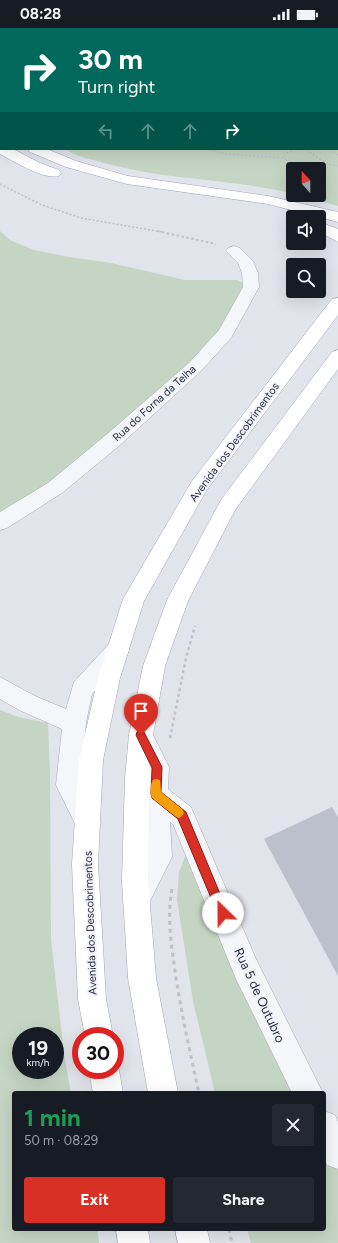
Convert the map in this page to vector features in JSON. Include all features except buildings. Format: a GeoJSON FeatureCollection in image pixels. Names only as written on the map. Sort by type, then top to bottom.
{"type":"FeatureCollection","features":[{"type":"Feature","properties":{"kind":"main road"},"geometry":{"type":"LineString","coordinates":[[5,150],[35,166],[70,178]]}},
{"type":"Feature","properties":{"kind":"main road"},"geometry":{"type":"LineString","coordinates":[[37,150],[71,164],[127,180],[268,200],[338,217]]}},
{"type":"Feature","properties":{"kind":"main road"},"geometry":{"type":"LineString","coordinates":[[104,188],[132,194],[260,212],[286,218]]}},
{"type":"Feature","properties":{"kind":"main road"},"geometry":{"type":"LineString","coordinates":[[326,230],[338,237]]}},
{"type":"Feature","properties":{"kind":"main road","name":"Avenida dos Descobrimentos"},"geometry":{"type":"LineString","coordinates":[[97,1027],[92,999],[86,872],[91,760],[109,678],[134,599],[199,486],[338,303]]}},
{"type":"Feature","properties":{"kind":"main road"},"geometry":{"type":"LineString","coordinates":[[163,1091],[142,978],[135,881],[137,778],[141,735],[154,666],[178,600],[228,505],[338,356]]}},
{"type":"Feature","properties":{"kind":"main road"},"geometry":{"type":"LineString","coordinates":[[106,1079],[108,1091]]}},
{"type":"Feature","properties":{"kind":"main road"},"geometry":{"type":"LineString","coordinates":[[132,1231],[134,1243]]}},
{"type":"Feature","properties":{"kind":"main road"},"geometry":{"type":"LineString","coordinates":[[191,1231],[194,1243]]}},
{"type":"Feature","properties":{"kind":"street","name":"Rua do Forna da Telha"},"geometry":{"type":"LineString","coordinates":[[0,522],[54,488],[113,440],[195,367],[225,334],[251,287],[250,273],[245,261],[234,251]]}},
{"type":"Feature","properties":{"kind":"street"},"geometry":{"type":"LineString","coordinates":[[88,823],[68,785],[74,723],[82,689],[118,650]]}},
{"type":"Feature","properties":{"kind":"street"},"geometry":{"type":"LineString","coordinates":[[0,687],[27,703],[74,723]]}},
{"type":"Feature","properties":{"kind":"street"},"geometry":{"type":"LineString","coordinates":[[136,902],[159,857],[156,794],[157,767],[141,735]]}},
{"type":"Feature","properties":{"kind":"street","name":"Rua 5 de Outubro"},"geometry":{"type":"LineString","coordinates":[[156,794],[182,816],[246,969],[307,1091]]}},
{"type":"Feature","properties":{"kind":"street"},"geometry":{"type":"LineString","coordinates":[[326,1130],[338,1154]]}},
{"type":"Feature","properties":{"kind":"path"},"geometry":{"type":"LineString","coordinates":[[210,150],[227,154],[284,158],[287,162]]}},
{"type":"Feature","properties":{"kind":"path"},"geometry":{"type":"LineString","coordinates":[[284,158],[287,153],[294,150]]}},
{"type":"Feature","properties":{"kind":"path"},"geometry":{"type":"LineString","coordinates":[[307,150],[327,164],[338,166]]}},
{"type":"Feature","properties":{"kind":"path"},"geometry":{"type":"LineString","coordinates":[[0,184],[42,205],[80,218],[213,243],[234,251]]}},
{"type":"Feature","properties":{"kind":"path"},"geometry":{"type":"LineString","coordinates":[[171,744],[170,737],[186,658],[195,624]]}},
{"type":"Feature","properties":{"kind":"path"},"geometry":{"type":"LineString","coordinates":[[174,883],[170,896],[170,938],[180,1008],[199,1091]]}},
{"type":"Feature","properties":{"kind":"path"},"geometry":{"type":"LineString","coordinates":[[229,1231],[232,1243]]}},
{"type":"Feature","properties":{"kind":"green space"},"geometry":{"type":"Polygon","coordinates":[[[67,150],[338,150],[338,206],[324,202],[326,202],[326,162],[286,162],[286,192],[247,185],[154,174],[131,170],[86,158],[67,150]]]}},
{"type":"Feature","properties":{"kind":"green space"},"geometry":{"type":"Polygon","coordinates":[[[0,231],[10,240],[34,250],[111,263],[185,280],[237,280],[251,287],[208,352],[8,516],[0,512],[0,231]]]}},
{"type":"Feature","properties":{"kind":"green space"},"geometry":{"type":"Polygon","coordinates":[[[0,710],[18,717],[48,723],[50,773],[51,939],[61,1027],[12,1027],[12,1079],[64,1079],[64,1054],[71,1091],[12,1091],[12,1231],[97,1231],[99,1243],[0,1243],[0,710]]]}},
{"type":"Feature","properties":{"kind":"green space"},"geometry":{"type":"Polygon","coordinates":[[[189,846],[301,1091],[215,1091],[193,1001],[177,900],[179,872],[189,846]]]}},
{"type":"Feature","properties":{"kind":"green space"},"geometry":{"type":"Polygon","coordinates":[[[326,1144],[338,1171],[338,1243],[251,1243],[248,1231],[326,1231],[326,1144]]]}},
{"type":"Feature","properties":{"kind":"slow traffic"},"geometry":{"type":"LineString","coordinates":[[156,784],[156,794],[179,813]]}},
{"type":"Feature","properties":{"kind":"route"},"geometry":{"type":"LineString","coordinates":[[141,735],[157,767],[156,794],[182,816],[223,913]]}}]}
